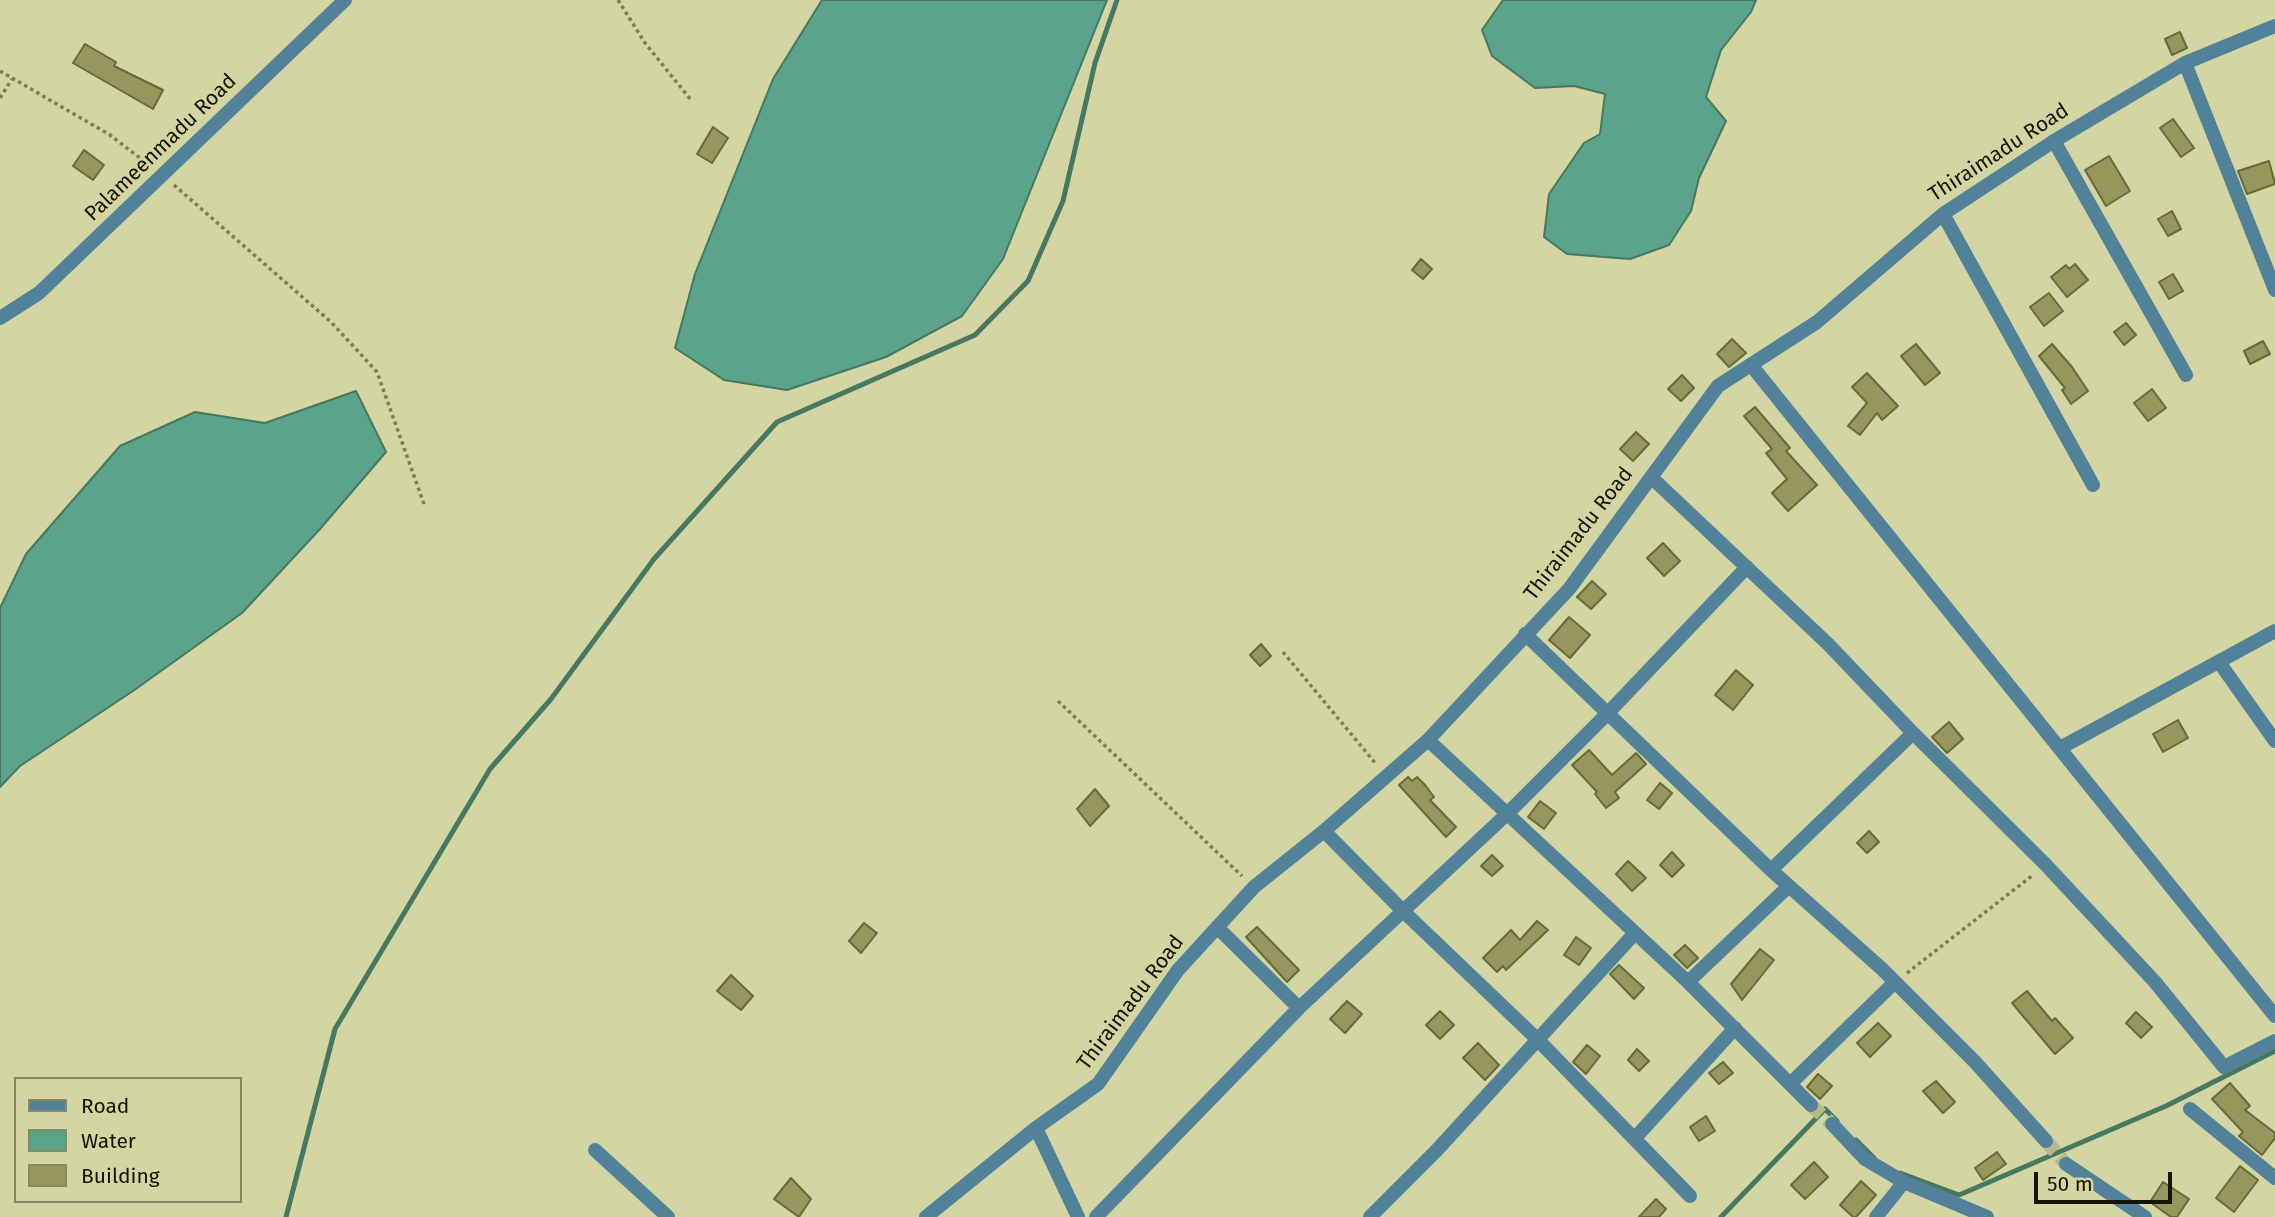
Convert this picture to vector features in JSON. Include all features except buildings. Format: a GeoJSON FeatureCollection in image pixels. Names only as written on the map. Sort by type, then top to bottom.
{"type":"FeatureCollection","features":[{"type":"Feature","properties":{"kind":"street","name":"Palameenmadu Road"},"geometry":{"type":"LineString","coordinates":[[0,318],[39,293],[345,0]]}},
{"type":"Feature","properties":{"kind":"street","name":"Thiraimadu Road"},"geometry":{"type":"LineString","coordinates":[[926,1217],[1036,1128],[1098,1084],[1178,970],[1254,887],[1324,831],[1429,740],[1569,589],[1718,386],[1816,322],[1943,214],[2054,141],[2185,63],[2275,26]]}},
{"type":"Feature","properties":{"kind":"street"},"geometry":{"type":"LineString","coordinates":[[2185,63],[2275,290]]}},
{"type":"Feature","properties":{"kind":"street"},"geometry":{"type":"LineString","coordinates":[[2054,141],[2186,376]]}},
{"type":"Feature","properties":{"kind":"street"},"geometry":{"type":"LineString","coordinates":[[1943,214],[2092,485]]}},
{"type":"Feature","properties":{"kind":"street"},"geometry":{"type":"LineString","coordinates":[[1751,365],[2275,1016]]}},
{"type":"Feature","properties":{"kind":"street"},"geometry":{"type":"LineString","coordinates":[[1651,477],[1828,643],[1913,733],[2046,865],[2155,982],[2224,1067],[2275,1041]]}},
{"type":"Feature","properties":{"kind":"street"},"geometry":{"type":"LineString","coordinates":[[1096,1217],[1299,1008],[1507,814],[1747,567]]}},
{"type":"Feature","properties":{"kind":"street"},"geometry":{"type":"LineString","coordinates":[[2060,748],[2275,631]]}},
{"type":"Feature","properties":{"kind":"street"},"geometry":{"type":"LineString","coordinates":[[1525,634],[1771,870],[1895,982],[1975,1062],[2046,1141]]}},
{"type":"Feature","properties":{"kind":"street"},"geometry":{"type":"LineString","coordinates":[[2219,662],[2275,741]]}},
{"type":"Feature","properties":{"kind":"street"},"geometry":{"type":"LineString","coordinates":[[1771,870],[1913,733]]}},
{"type":"Feature","properties":{"kind":"street"},"geometry":{"type":"LineString","coordinates":[[1429,740],[1688,982],[1811,1105]]}},
{"type":"Feature","properties":{"kind":"street"},"geometry":{"type":"LineString","coordinates":[[1324,831],[1404,912],[1538,1039],[1690,1196]]}},
{"type":"Feature","properties":{"kind":"street"},"geometry":{"type":"LineString","coordinates":[[1688,982],[1789,886]]}},
{"type":"Feature","properties":{"kind":"street"},"geometry":{"type":"LineString","coordinates":[[1217,928],[1299,1008]]}},
{"type":"Feature","properties":{"kind":"street"},"geometry":{"type":"LineString","coordinates":[[1370,1217],[1437,1150],[1635,933]]}},
{"type":"Feature","properties":{"kind":"street"},"geometry":{"type":"LineString","coordinates":[[1791,1083],[1895,982]]}},
{"type":"Feature","properties":{"kind":"street"},"geometry":{"type":"LineString","coordinates":[[1635,1138],[1735,1028]]}},
{"type":"Feature","properties":{"kind":"street"},"geometry":{"type":"LineString","coordinates":[[2190,1109],[2274,1174]]}},
{"type":"Feature","properties":{"kind":"street"},"geometry":{"type":"LineString","coordinates":[[1832,1124],[1865,1159],[1904,1182],[1985,1217]]}},
{"type":"Feature","properties":{"kind":"street"},"geometry":{"type":"LineString","coordinates":[[1036,1128],[1078,1217]]}},
{"type":"Feature","properties":{"kind":"street"},"geometry":{"type":"LineString","coordinates":[[595,1150],[668,1217]]}},
{"type":"Feature","properties":{"kind":"street"},"geometry":{"type":"LineString","coordinates":[[2066,1164],[2144,1217]]}},
{"type":"Feature","properties":{"kind":"street"},"geometry":{"type":"LineString","coordinates":[[1876,1217],[1904,1182]]}},
{"type":"Feature","properties":{"kind":"path"},"geometry":{"type":"LineString","coordinates":[[618,0],[645,43],[691,100]]}},
{"type":"Feature","properties":{"kind":"path"},"geometry":{"type":"LineString","coordinates":[[0,71],[110,135],[163,175],[331,322],[377,372],[424,504]]}},
{"type":"Feature","properties":{"kind":"path"},"geometry":{"type":"LineString","coordinates":[[0,98],[12,78]]}},
{"type":"Feature","properties":{"kind":"path"},"geometry":{"type":"LineString","coordinates":[[1283,652],[1386,776]]}},
{"type":"Feature","properties":{"kind":"path"},"geometry":{"type":"LineString","coordinates":[[1058,701],[1254,887]]}},
{"type":"Feature","properties":{"kind":"path"},"geometry":{"type":"LineString","coordinates":[[1895,982],[2046,865]]}},
{"type":"Feature","properties":{"kind":"water"},"geometry":{"type":"Polygon","coordinates":[[[822,0],[1107,0],[1003,259],[962,316],[886,357],[787,390],[724,380],[675,348],[695,274],[773,79],[822,0]]]}},
{"type":"Feature","properties":{"kind":"water"},"geometry":{"type":"Polygon","coordinates":[[[1503,0],[1756,0],[1751,12],[1721,50],[1706,97],[1726,121],[1699,178],[1691,211],[1669,245],[1630,259],[1567,254],[1544,237],[1549,194],[1584,143],[1600,134],[1605,94],[1574,86],[1535,88],[1492,56],[1482,30],[1503,0]]]}},
{"type":"Feature","properties":{"kind":"water"},"geometry":{"type":"Polygon","coordinates":[[[356,391],[386,452],[320,529],[242,613],[133,691],[20,766],[0,787],[0,608],[26,554],[120,446],[195,412],[265,423],[356,391]]]}},
{"type":"Feature","properties":{"kind":"waterway"},"geometry":{"type":"LineString","coordinates":[[286,1217],[335,1029],[490,769],[551,699],[654,559],[777,422],[975,335],[1028,281],[1063,201],[1095,63],[1117,0]]}},
{"type":"Feature","properties":{"kind":"waterway"},"geometry":{"type":"LineString","coordinates":[[1900,1173],[1959,1195],[2166,1106],[2275,1051]]}},
{"type":"Feature","properties":{"kind":"waterway"},"geometry":{"type":"LineString","coordinates":[[1721,1217],[1825,1109],[1837,1121]]}},
{"type":"Feature","properties":{"kind":"waterway"},"geometry":{"type":"LineString","coordinates":[[1856,1140],[1874,1158]]}},
{"type":"Feature","properties":{"kind":"tunnel"},"geometry":{"type":"LineString","coordinates":[[1811,1105],[1832,1124]]}},
{"type":"Feature","properties":{"kind":"tunnel"},"geometry":{"type":"LineString","coordinates":[[2046,1141],[2066,1164]]}}]}
